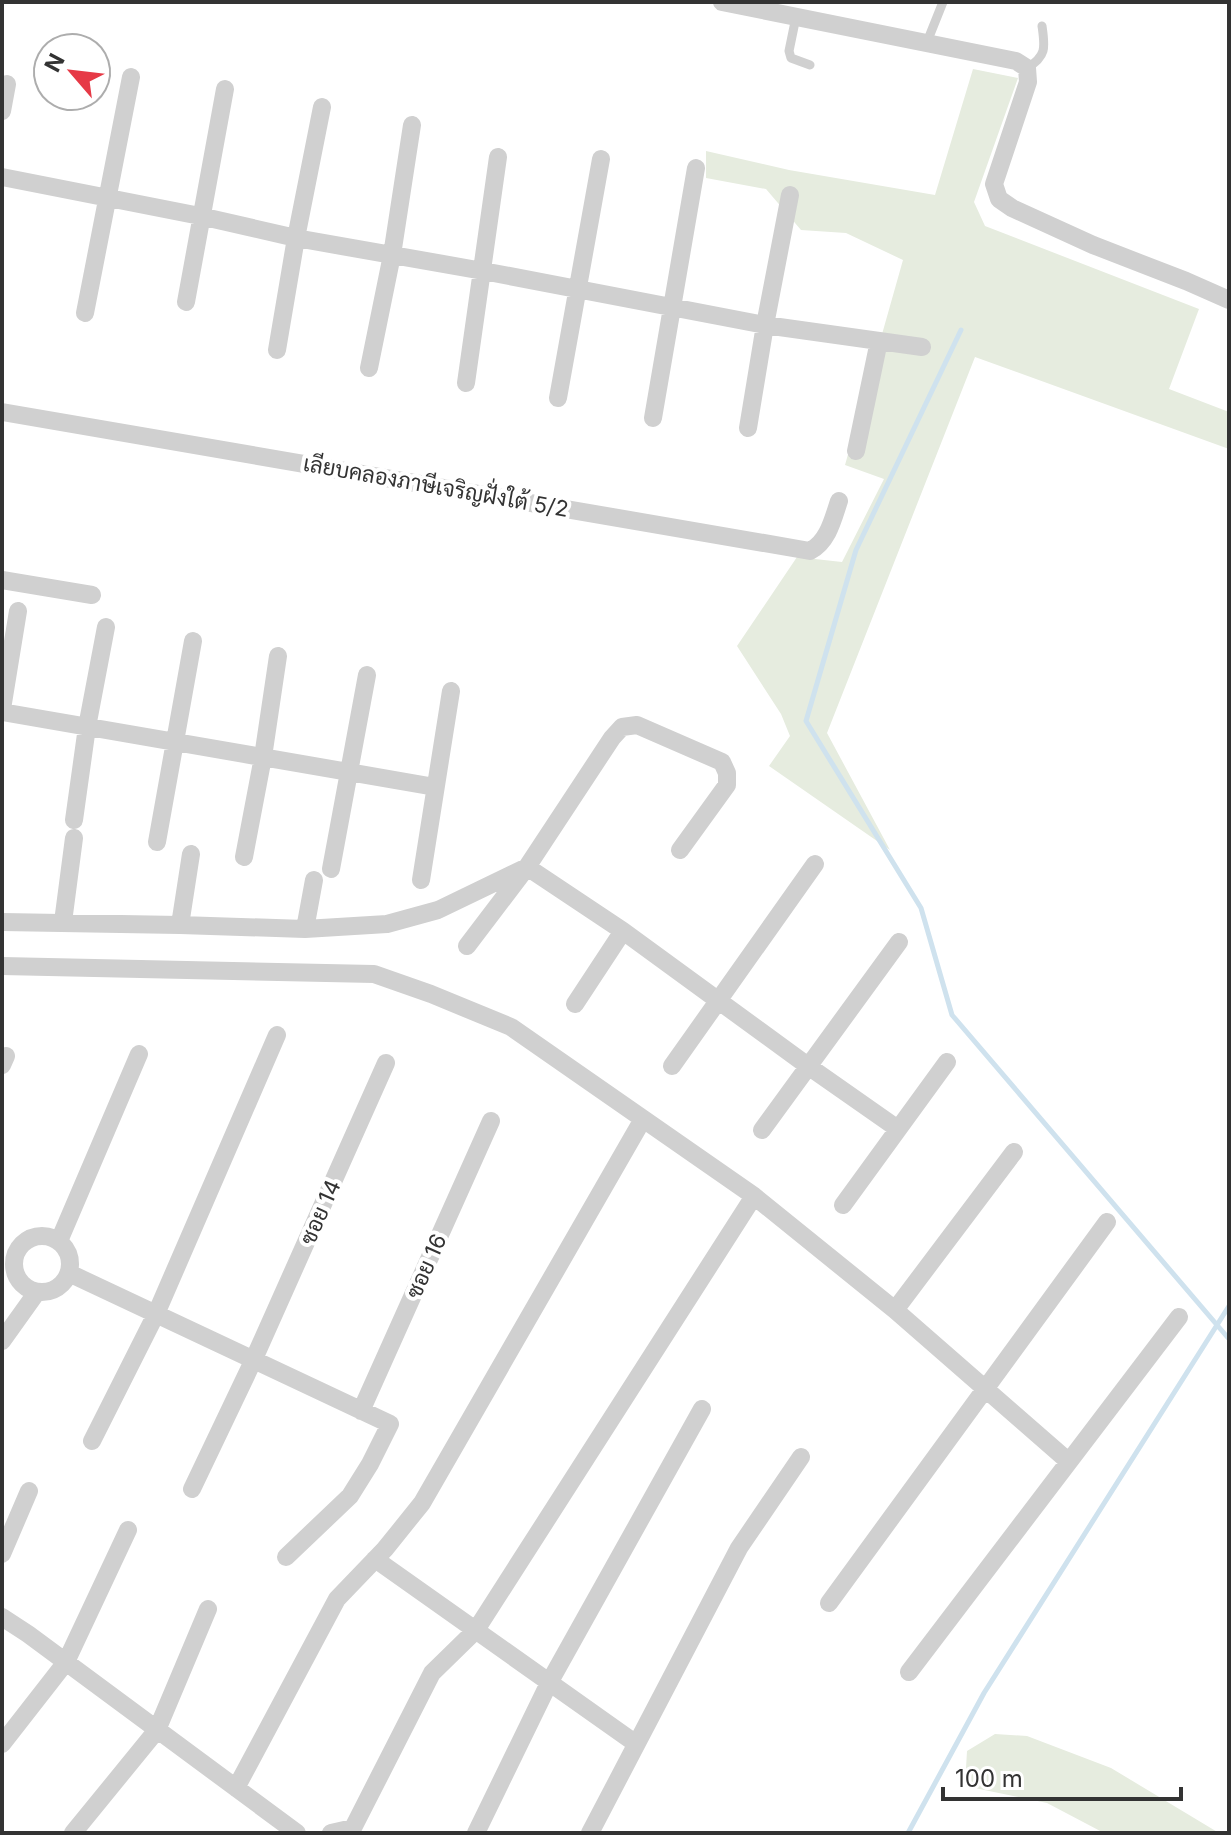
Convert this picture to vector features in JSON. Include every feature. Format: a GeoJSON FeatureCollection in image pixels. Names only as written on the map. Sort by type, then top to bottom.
{"type":"FeatureCollection","features":[{"type":"Feature","properties":{"kind":"street"},"geometry":{"type":"LineString","coordinates":[[722,2],[1016,61],[1027,68],[1028,82],[994,184],[999,199],[1093,245],[1229,300]]}},
{"type":"Feature","properties":{"kind":"street"},"geometry":{"type":"LineString","coordinates":[[85,313],[131,77]]}},
{"type":"Feature","properties":{"kind":"street"},"geometry":{"type":"LineString","coordinates":[[2,111],[7,84]]}},
{"type":"Feature","properties":{"kind":"street"},"geometry":{"type":"LineString","coordinates":[[186,302],[225,89]]}},
{"type":"Feature","properties":{"kind":"street"},"geometry":{"type":"LineString","coordinates":[[277,350],[322,107]]}},
{"type":"Feature","properties":{"kind":"street"},"geometry":{"type":"LineString","coordinates":[[369,368],[392,255],[412,125]]}},
{"type":"Feature","properties":{"kind":"street"},"geometry":{"type":"LineString","coordinates":[[466,383],[498,157]]}},
{"type":"Feature","properties":{"kind":"street"},"geometry":{"type":"LineString","coordinates":[[558,398],[601,159]]}},
{"type":"Feature","properties":{"kind":"street"},"geometry":{"type":"LineString","coordinates":[[653,418],[696,168]]}},
{"type":"Feature","properties":{"kind":"street"},"geometry":{"type":"LineString","coordinates":[[2,177],[296,238],[765,325],[922,347]]}},
{"type":"Feature","properties":{"kind":"street"},"geometry":{"type":"LineString","coordinates":[[748,428],[790,195]]}},
{"type":"Feature","properties":{"kind":"street"},"geometry":{"type":"LineString","coordinates":[[856,451],[879,341]]}},
{"type":"Feature","properties":{"kind":"street","name":"เลียบคลองภาษีเจริญฝั่งใต้ 5/2"},"geometry":{"type":"LineString","coordinates":[[2,412],[810,551],[826,537],[839,501]]}},
{"type":"Feature","properties":{"kind":"street"},"geometry":{"type":"LineString","coordinates":[[2,580],[92,595]]}},
{"type":"Feature","properties":{"kind":"street"},"geometry":{"type":"LineString","coordinates":[[18,611],[2,711],[435,787]]}},
{"type":"Feature","properties":{"kind":"street"},"geometry":{"type":"LineString","coordinates":[[63,922],[87,727],[106,627]]}},
{"type":"Feature","properties":{"kind":"street"},"geometry":{"type":"LineString","coordinates":[[157,842],[193,641]]}},
{"type":"Feature","properties":{"kind":"street"},"geometry":{"type":"LineString","coordinates":[[244,857],[278,656]]}},
{"type":"Feature","properties":{"kind":"street"},"geometry":{"type":"LineString","coordinates":[[331,869],[367,675]]}},
{"type":"Feature","properties":{"kind":"street"},"geometry":{"type":"LineString","coordinates":[[421,880],[451,691]]}},
{"type":"Feature","properties":{"kind":"street"},"geometry":{"type":"LineString","coordinates":[[467,946],[527,867],[622,727],[637,725],[722,762],[727,773],[727,785],[680,850]]}},
{"type":"Feature","properties":{"kind":"street"},"geometry":{"type":"LineString","coordinates":[[180,925],[191,854]]}},
{"type":"Feature","properties":{"kind":"street"},"geometry":{"type":"LineString","coordinates":[[672,1066],[815,864]]}},
{"type":"Feature","properties":{"kind":"street"},"geometry":{"type":"LineString","coordinates":[[2,922],[305,929],[387,924],[438,910],[527,867]]}},
{"type":"Feature","properties":{"kind":"street"},"geometry":{"type":"LineString","coordinates":[[527,867],[623,931],[898,1129]]}},
{"type":"Feature","properties":{"kind":"street"},"geometry":{"type":"LineString","coordinates":[[305,929],[314,880]]}},
{"type":"Feature","properties":{"kind":"street"},"geometry":{"type":"LineString","coordinates":[[575,1004],[623,931]]}},
{"type":"Feature","properties":{"kind":"street"},"geometry":{"type":"LineString","coordinates":[[762,1130],[899,942]]}},
{"type":"Feature","properties":{"kind":"street"},"geometry":{"type":"LineString","coordinates":[[2,966],[374,974],[511,1027],[754,1196],[895,1310],[1068,1461]]}},
{"type":"Feature","properties":{"kind":"street"},"geometry":{"type":"LineString","coordinates":[[92,1441],[156,1314],[277,1035]]}},
{"type":"Feature","properties":{"kind":"street"},"geometry":{"type":"LineString","coordinates":[[59,1241],[139,1054]]}},
{"type":"Feature","properties":{"kind":"street"},"geometry":{"type":"LineString","coordinates":[[843,1205],[947,1062]]}},
{"type":"Feature","properties":{"kind":"street","name":"ซอย 14"},"geometry":{"type":"LineString","coordinates":[[192,1489],[253,1361],[386,1063]]}},
{"type":"Feature","properties":{"kind":"street"},"geometry":{"type":"LineString","coordinates":[[236,1788],[337,1599],[422,1503],[643,1119]]}},
{"type":"Feature","properties":{"kind":"street","name":"ซอย 16"},"geometry":{"type":"LineString","coordinates":[[361,1411],[491,1121]]}},
{"type":"Feature","properties":{"kind":"street"},"geometry":{"type":"LineString","coordinates":[[895,1310],[1014,1152]]}},
{"type":"Feature","properties":{"kind":"street"},"geometry":{"type":"LineString","coordinates":[[331,1833],[353,1828],[432,1673],[476,1630],[754,1196]]}},
{"type":"Feature","properties":{"kind":"street"},"geometry":{"type":"LineString","coordinates":[[829,1603],[1107,1222]]}},
{"type":"Feature","properties":{"kind":"street"},"geometry":{"type":"LineString","coordinates":[[49,1236],[67,1250],[71,1261],[69,1273],[62,1284],[53,1290],[37,1292],[19,1281],[9,1248],[31,1237],[49,1236]]}},
{"type":"Feature","properties":{"kind":"street"},"geometry":{"type":"LineString","coordinates":[[69,1273],[390,1424],[350,1496],[286,1557]]}},
{"type":"Feature","properties":{"kind":"street"},"geometry":{"type":"LineString","coordinates":[[2,1341],[37,1292]]}},
{"type":"Feature","properties":{"kind":"street"},"geometry":{"type":"LineString","coordinates":[[909,1672],[1179,1317]]}},
{"type":"Feature","properties":{"kind":"street"},"geometry":{"type":"LineString","coordinates":[[476,1833],[549,1683],[702,1409]]}},
{"type":"Feature","properties":{"kind":"street"},"geometry":{"type":"LineString","coordinates":[[590,1833],[739,1548],[801,1457]]}},
{"type":"Feature","properties":{"kind":"street"},"geometry":{"type":"LineString","coordinates":[[2,1554],[29,1491]]}},
{"type":"Feature","properties":{"kind":"street"},"geometry":{"type":"LineString","coordinates":[[2,1744],[66,1662],[128,1530]]}},
{"type":"Feature","properties":{"kind":"street"},"geometry":{"type":"LineString","coordinates":[[375,1559],[635,1743]]}},
{"type":"Feature","properties":{"kind":"street"},"geometry":{"type":"LineString","coordinates":[[73,1833],[157,1730],[208,1609]]}},
{"type":"Feature","properties":{"kind":"street"},"geometry":{"type":"LineString","coordinates":[[2,1617],[297,1833]]}},
{"type":"Feature","properties":{"kind":"lane"},"geometry":{"type":"LineString","coordinates":[[927,42],[943,2]]}},
{"type":"Feature","properties":{"kind":"lane"},"geometry":{"type":"LineString","coordinates":[[796,17],[789,51],[791,58],[810,65]]}},
{"type":"Feature","properties":{"kind":"lane"},"geometry":{"type":"LineString","coordinates":[[1027,68],[1043,54],[1042,26]]}},
{"type":"Feature","properties":{"kind":"shaded area"},"geometry":{"type":"Polygon","coordinates":[[[973,69],[1018,78],[974,202],[985,226],[1199,309],[1169,389],[1229,412],[1229,449],[975,357],[827,733],[890,850],[769,766],[790,736],[781,714],[737,646],[797,557],[842,562],[884,479],[845,465],[903,260],[846,233],[801,230],[766,189],[706,178],[706,151],[789,170],[935,195],[973,69]]]}},
{"type":"Feature","properties":{"kind":"shaded area"},"geometry":{"type":"Polygon","coordinates":[[[995,1734],[1027,1736],[1111,1768],[1219,1833],[1104,1833],[1047,1803],[965,1786],[967,1751],[995,1734]]]}},
{"type":"Feature","properties":{"kind":"waterway"},"geometry":{"type":"LineString","coordinates":[[961,330],[856,550],[806,721],[921,908],[952,1015],[1229,1339]]}},
{"type":"Feature","properties":{"kind":"waterway"},"geometry":{"type":"LineString","coordinates":[[908,1833],[984,1693],[1229,1306]]}}]}
